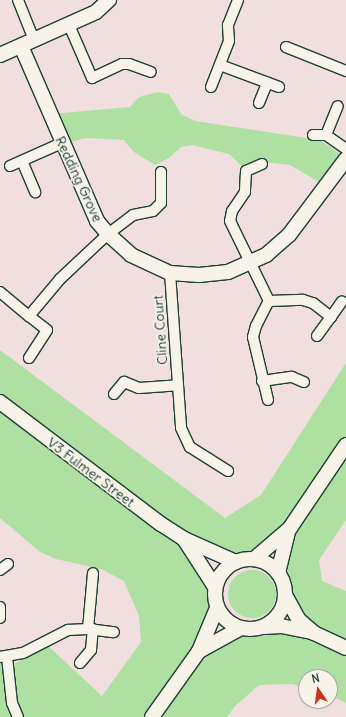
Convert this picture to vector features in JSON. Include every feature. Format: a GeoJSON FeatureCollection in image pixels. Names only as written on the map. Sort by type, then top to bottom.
{"type":"FeatureCollection","features":[{"type":"Feature","properties":{"kind":"street"},"geometry":{"type":"LineString","coordinates":[[18,0],[34,40]]}},
{"type":"Feature","properties":{"kind":"street"},"geometry":{"type":"LineString","coordinates":[[0,55],[96,12],[109,0]]}},
{"type":"Feature","properties":{"kind":"street"},"geometry":{"type":"LineString","coordinates":[[211,87],[229,41],[228,25],[238,0]]}},
{"type":"Feature","properties":{"kind":"street"},"geometry":{"type":"LineString","coordinates":[[69,25],[88,80],[122,64],[129,64],[151,72]]}},
{"type":"Feature","properties":{"kind":"street","name":"Redding Grove"},"geometry":{"type":"LineString","coordinates":[[21,46],[87,202],[108,234],[132,255],[170,273],[199,275],[228,272],[250,264],[266,255],[288,235],[346,159]]}},
{"type":"Feature","properties":{"kind":"street"},"geometry":{"type":"LineString","coordinates":[[286,47],[346,71]]}},
{"type":"Feature","properties":{"kind":"street"},"geometry":{"type":"LineString","coordinates":[[220,65],[278,87]]}},
{"type":"Feature","properties":{"kind":"street"},"geometry":{"type":"LineString","coordinates":[[259,103],[267,83]]}},
{"type":"Feature","properties":{"kind":"street"},"geometry":{"type":"LineString","coordinates":[[326,135],[338,106]]}},
{"type":"Feature","properties":{"kind":"street"},"geometry":{"type":"LineString","coordinates":[[313,135],[326,135],[346,149]]}},
{"type":"Feature","properties":{"kind":"street"},"geometry":{"type":"LineString","coordinates":[[10,166],[62,143]]}},
{"type":"Feature","properties":{"kind":"street"},"geometry":{"type":"LineString","coordinates":[[22,161],[35,192]]}},
{"type":"Feature","properties":{"kind":"street"},"geometry":{"type":"LineString","coordinates":[[262,164],[246,171],[245,192],[232,211],[230,221],[269,301]]}},
{"type":"Feature","properties":{"kind":"street"},"geometry":{"type":"LineString","coordinates":[[29,316],[60,279],[108,234],[133,215],[153,211],[161,203],[161,172]]}},
{"type":"Feature","properties":{"kind":"street","name":"Cline Court"},"geometry":{"type":"LineString","coordinates":[[170,273],[181,428],[190,447],[228,471]]}},
{"type":"Feature","properties":{"kind":"street"},"geometry":{"type":"LineString","coordinates":[[0,292],[47,330],[29,358]]}},
{"type":"Feature","properties":{"kind":"street"},"geometry":{"type":"LineString","coordinates":[[269,301],[303,300],[313,303],[331,317]]}},
{"type":"Feature","properties":{"kind":"street"},"geometry":{"type":"LineString","coordinates":[[268,400],[262,382],[253,337],[256,326],[269,301]]}},
{"type":"Feature","properties":{"kind":"street"},"geometry":{"type":"LineString","coordinates":[[317,336],[342,301]]}},
{"type":"Feature","properties":{"kind":"street"},"geometry":{"type":"LineString","coordinates":[[262,382],[292,377],[304,382]]}},
{"type":"Feature","properties":{"kind":"street","name":"Cline Court"},"geometry":{"type":"LineString","coordinates":[[114,394],[124,382],[139,388],[178,385]]}},
{"type":"Feature","properties":{"kind":"street","name":"V3 Fulmer Street"},"geometry":{"type":"LineString","coordinates":[[0,402],[161,524],[184,539],[236,562]]}},
{"type":"Feature","properties":{"kind":"street"},"geometry":{"type":"LineString","coordinates":[[152,717],[200,651],[217,608],[216,587],[223,572],[236,562],[254,559],[272,546],[290,528],[346,445]]}},
{"type":"Feature","properties":{"kind":"street"},"geometry":{"type":"LineString","coordinates":[[278,573],[290,528]]}},
{"type":"Feature","properties":{"kind":"street","name":"V3 Fulmer Street"},"geometry":{"type":"LineString","coordinates":[[184,539],[216,587]]}},
{"type":"Feature","properties":{"kind":"street"},"geometry":{"type":"LineString","coordinates":[[254,559],[268,564],[278,573],[285,595],[299,620],[314,633]]}},
{"type":"Feature","properties":{"kind":"street"},"geometry":{"type":"LineString","coordinates":[[80,664],[91,650],[90,629],[93,573]]}},
{"type":"Feature","properties":{"kind":"street"},"geometry":{"type":"LineString","coordinates":[[264,627],[279,614],[285,595]]}},
{"type":"Feature","properties":{"kind":"street"},"geometry":{"type":"LineString","coordinates":[[0,607],[0,618]]}},
{"type":"Feature","properties":{"kind":"street"},"geometry":{"type":"LineString","coordinates":[[217,608],[227,620],[241,628]]}},
{"type":"Feature","properties":{"kind":"street"},"geometry":{"type":"LineString","coordinates":[[200,651],[241,628],[281,626],[314,633],[346,648]]}},
{"type":"Feature","properties":{"kind":"street"},"geometry":{"type":"LineString","coordinates":[[18,717],[12,702],[3,657],[23,653],[68,630],[90,629],[114,632]]}},
{"type":"Feature","properties":{"kind":"green space"},"geometry":{"type":"Polygon","coordinates":[[[158,92],[169,94],[181,114],[195,121],[320,140],[340,154],[319,182],[290,165],[254,161],[243,167],[229,154],[192,145],[181,147],[169,158],[155,165],[134,152],[124,140],[86,138],[66,143],[51,114],[130,107],[139,97],[158,92]]]}},
{"type":"Feature","properties":{"kind":"green space"},"geometry":{"type":"Polygon","coordinates":[[[0,350],[225,518],[261,495],[346,363],[346,520],[319,560],[322,581],[346,591],[346,703],[338,699],[338,669],[298,669],[298,686],[292,684],[259,685],[235,706],[227,717],[0,717],[0,660],[16,663],[46,644],[102,696],[141,642],[139,616],[124,581],[101,569],[56,559],[40,552],[0,518],[0,350]],[[289,529],[254,559],[236,562],[185,540],[215,587],[217,608],[200,650],[241,628],[264,627],[313,632],[285,589],[278,573],[289,529]]]}},
{"type":"Feature","properties":{"kind":"green space"},"geometry":{"type":"Polygon","coordinates":[[[247,570],[257,570],[266,574],[272,580],[276,589],[276,599],[272,608],[266,614],[257,618],[247,618],[238,614],[232,608],[228,599],[228,589],[232,580],[238,574],[247,570]]]}}]}
